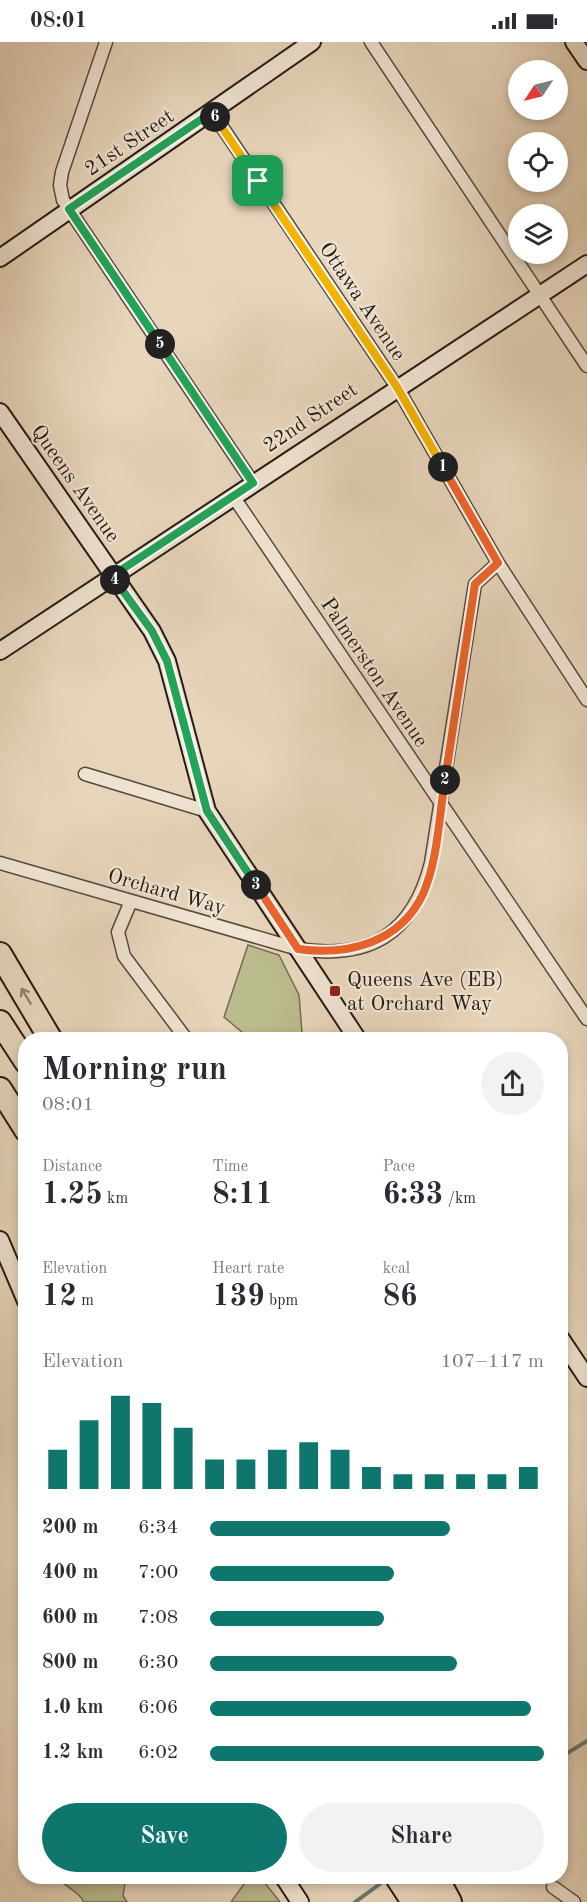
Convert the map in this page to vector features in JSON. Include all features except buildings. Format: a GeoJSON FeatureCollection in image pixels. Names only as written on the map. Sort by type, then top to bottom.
{"type":"FeatureCollection","features":[{"type":"Feature","properties":{"kind":"highway"},"geometry":{"type":"LineString","coordinates":[[0,954],[46,1032]]}},
{"type":"Feature","properties":{"kind":"highway"},"geometry":{"type":"LineString","coordinates":[[0,1022],[18,1050]]}},
{"type":"Feature","properties":{"kind":"highway"},"geometry":{"type":"LineString","coordinates":[[0,1089],[18,1117]]}},
{"type":"Feature","properties":{"kind":"highway"},"geometry":{"type":"LineString","coordinates":[[401,1884],[413,1902]]}},
{"type":"Feature","properties":{"kind":"highway"},"geometry":{"type":"LineString","coordinates":[[421,1884],[431,1902]]}},
{"type":"Feature","properties":{"kind":"highway"},"geometry":{"type":"LineString","coordinates":[[440,1884],[450,1902]]}},
{"type":"Feature","properties":{"kind":"street"},"geometry":{"type":"LineString","coordinates":[[106,42],[62,172],[60,185],[63,200],[253,483]]}},
{"type":"Feature","properties":{"kind":"street","name":"21st Street"},"geometry":{"type":"LineString","coordinates":[[0,258],[312,42]]}},
{"type":"Feature","properties":{"kind":"street"},"geometry":{"type":"LineString","coordinates":[[371,42],[587,366]]}},
{"type":"Feature","properties":{"kind":"street"},"geometry":{"type":"LineString","coordinates":[[574,42],[587,61]]}},
{"type":"Feature","properties":{"kind":"street","name":"Ottawa Avenue"},"geometry":{"type":"LineString","coordinates":[[212,112],[397,387],[498,563],[587,700]]}},
{"type":"Feature","properties":{"kind":"street","name":"22nd Street"},"geometry":{"type":"LineString","coordinates":[[0,651],[397,387],[587,264]]}},
{"type":"Feature","properties":{"kind":"street","name":"Queens Avenue"},"geometry":{"type":"LineString","coordinates":[[0,412],[152,631],[167,661],[207,811],[353,1032]]}},
{"type":"Feature","properties":{"kind":"street","name":"Palmerston Avenue"},"geometry":{"type":"LineString","coordinates":[[233,496],[587,1019]]}},
{"type":"Feature","properties":{"kind":"street","name":"Orchard Way"},"geometry":{"type":"LineString","coordinates":[[0,863],[298,949],[322,952],[357,948],[381,939],[403,923],[424,891],[441,805],[475,584],[498,563]]}},
{"type":"Feature","properties":{"kind":"street"},"geometry":{"type":"LineString","coordinates":[[85,774],[207,811]]}},
{"type":"Feature","properties":{"kind":"street"},"geometry":{"type":"LineString","coordinates":[[131,901],[118,932],[124,956],[181,1032]]}},
{"type":"Feature","properties":{"kind":"street"},"geometry":{"type":"LineString","coordinates":[[0,1240],[18,1282]]}},
{"type":"Feature","properties":{"kind":"street"},"geometry":{"type":"LineString","coordinates":[[568,1350],[587,1378]]}},
{"type":"Feature","properties":{"kind":"street"},"geometry":{"type":"LineString","coordinates":[[288,1884],[300,1902]]}},
{"type":"Feature","properties":{"kind":"street"},"geometry":{"type":"LineString","coordinates":[[553,1887],[574,1902]]}},
{"type":"Feature","properties":{"kind":"green space"},"geometry":{"type":"Polygon","coordinates":[[[248,945],[279,955],[299,995],[302,1032],[242,1032],[224,1017],[248,945]]]}},
{"type":"Feature","properties":{"kind":"green space"},"geometry":{"type":"Polygon","coordinates":[[[64,1884],[125,1884],[123,1896],[127,1902],[84,1902],[79,1895],[64,1884]]]}},
{"type":"Feature","properties":{"kind":"green space"},"geometry":{"type":"Polygon","coordinates":[[[244,1884],[266,1884],[280,1902],[231,1902],[244,1884]]]}},
{"type":"Feature","properties":{"kind":"waterway"},"geometry":{"type":"LineString","coordinates":[[568,1753],[587,1741]]}},
{"type":"Feature","properties":{"kind":"waterway"},"geometry":{"type":"LineString","coordinates":[[355,1902],[380,1884]]}},
{"type":"Feature","properties":{"kind":"place","name":"Queens Ave (EB) at Orchard Way"},"geometry":{"type":"Point","coordinates":[335,991]}},
{"type":"Feature","properties":{"kind":"route"},"geometry":{"type":"LineString","coordinates":[[212,112],[258,181],[397,387],[498,563],[486,571],[475,584],[431,863],[424,891],[403,923],[381,939],[357,948],[322,952],[298,949],[207,811],[167,661],[152,631],[112,576],[253,483],[69,209],[212,112]]}}]}
